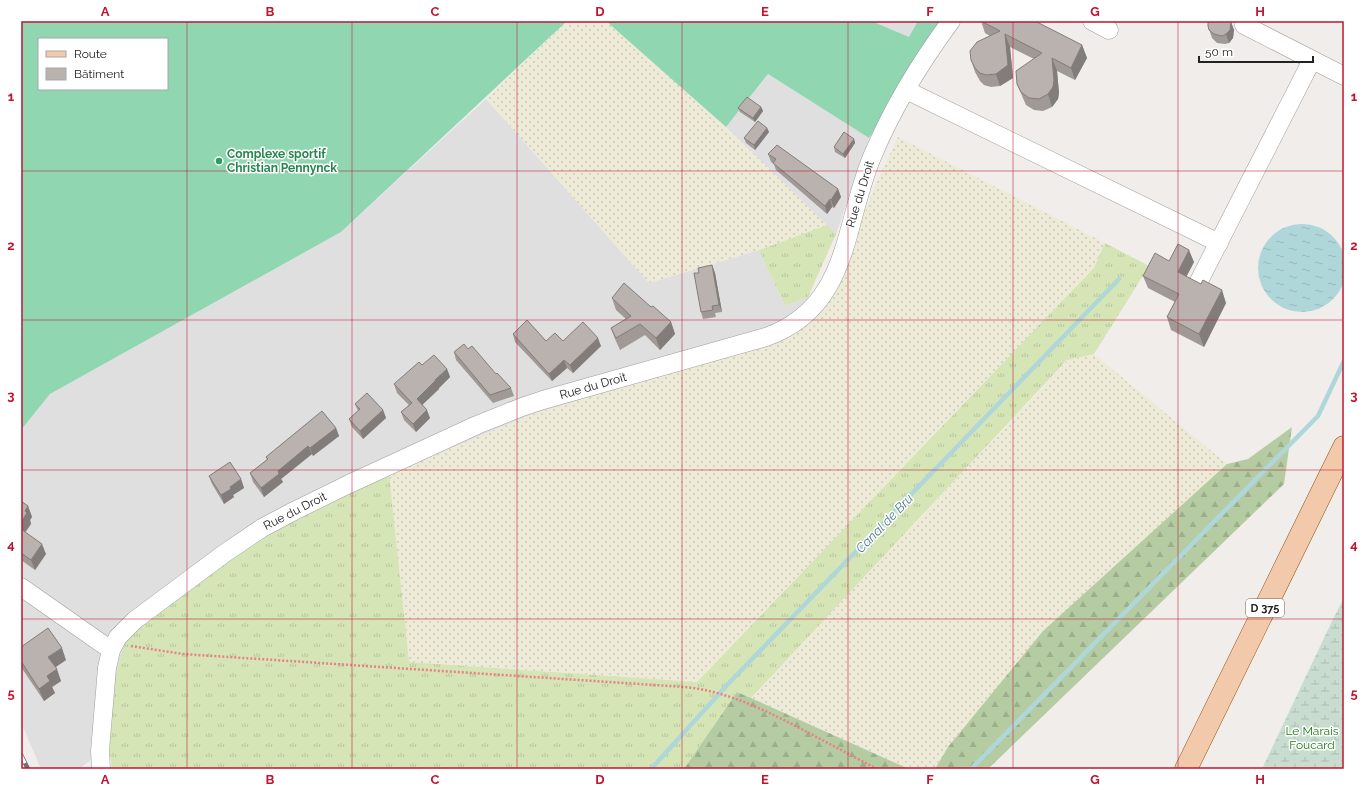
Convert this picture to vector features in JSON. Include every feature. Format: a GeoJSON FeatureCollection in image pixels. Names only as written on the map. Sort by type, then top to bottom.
{"type":"FeatureCollection","features":[{"type":"Feature","properties":{"kind":"main road","name":"D 375"},"geometry":{"type":"LineString","coordinates":[[1186,769],[1344,446]]}},
{"type":"Feature","properties":{"kind":"street","name":"Rue du Droit"},"geometry":{"type":"LineString","coordinates":[[101,769],[100,751],[106,673],[113,646],[122,631],[134,620],[249,536],[289,513],[349,484],[477,425],[522,407],[766,337],[797,322],[817,303],[833,278],[842,256],[867,169],[886,126],[932,48],[952,21]]}},
{"type":"Feature","properties":{"kind":"street"},"geometry":{"type":"LineString","coordinates":[[1092,21],[1109,30]]}},
{"type":"Feature","properties":{"kind":"street"},"geometry":{"type":"LineString","coordinates":[[1244,25],[1344,76]]}},
{"type":"Feature","properties":{"kind":"street"},"geometry":{"type":"LineString","coordinates":[[1199,281],[1312,60]]}},
{"type":"Feature","properties":{"kind":"street"},"geometry":{"type":"LineString","coordinates":[[906,90],[1219,243]]}},
{"type":"Feature","properties":{"kind":"street"},"geometry":{"type":"LineString","coordinates":[[21,587],[113,646]]}},
{"type":"Feature","properties":{"kind":"path"},"geometry":{"type":"LineString","coordinates":[[113,646],[183,654],[704,689],[771,713],[877,769]]}},
{"type":"Feature","properties":{"kind":"shaded area"},"geometry":{"type":"Polygon","coordinates":[[[567,21],[606,21],[726,127],[827,225],[759,250],[649,283],[486,99],[567,21]]]}},
{"type":"Feature","properties":{"kind":"shaded area"},"geometry":{"type":"Polygon","coordinates":[[[871,21],[918,21],[909,37],[871,21]]]}},
{"type":"Feature","properties":{"kind":"shaded area"},"geometry":{"type":"Polygon","coordinates":[[[768,74],[869,138],[836,234],[726,127],[768,74]]]}},
{"type":"Feature","properties":{"kind":"shaded area"},"geometry":{"type":"Polygon","coordinates":[[[486,99],[649,283],[759,250],[785,306],[808,297],[804,324],[751,349],[533,414],[389,474],[109,746],[79,769],[41,769],[21,722],[21,430],[50,394],[341,232],[486,99]]]}},
{"type":"Feature","properties":{"kind":"shaded area"},"geometry":{"type":"Polygon","coordinates":[[[898,137],[1105,243],[1094,268],[697,682],[408,662],[389,474],[533,414],[751,349],[804,324],[833,298],[874,188],[898,137]]]}},
{"type":"Feature","properties":{"kind":"shaded area"},"geometry":{"type":"Polygon","coordinates":[[[1094,354],[1227,464],[1043,631],[948,747],[935,769],[909,769],[751,698],[1068,360],[1094,354]]]}},
{"type":"Feature","properties":{"kind":"green space","name":"Complexe sportif Christian Pennynck"},"geometry":{"type":"Polygon","coordinates":[[[21,21],[567,21],[341,232],[50,394],[21,430],[21,21]]]}},
{"type":"Feature","properties":{"kind":"green space"},"geometry":{"type":"Polygon","coordinates":[[[606,21],[943,21],[869,138],[768,74],[726,127],[606,21]]]}},
{"type":"Feature","properties":{"kind":"green space"},"geometry":{"type":"Polygon","coordinates":[[[827,225],[836,234],[808,297],[785,306],[759,250],[827,225]]]}},
{"type":"Feature","properties":{"kind":"green space"},"geometry":{"type":"Polygon","coordinates":[[[1105,243],[1149,266],[1094,354],[1067,360],[751,698],[737,692],[684,769],[112,769],[109,746],[113,685],[126,639],[148,618],[245,547],[389,474],[409,662],[697,682],[1094,268],[1105,243]]]}},
{"type":"Feature","properties":{"kind":"green space"},"geometry":{"type":"Polygon","coordinates":[[[1292,427],[1284,484],[988,769],[935,769],[948,747],[1043,631],[1227,464],[1248,459],[1292,427]]]}},
{"type":"Feature","properties":{"kind":"green space","name":"Le Marais Foucard"},"geometry":{"type":"Polygon","coordinates":[[[1344,598],[1344,769],[1262,769],[1333,619],[1344,598]]]}},
{"type":"Feature","properties":{"kind":"green space"},"geometry":{"type":"Polygon","coordinates":[[[737,692],[751,698],[909,769],[684,769],[737,692]]]}},
{"type":"Feature","properties":{"kind":"water"},"geometry":{"type":"Polygon","coordinates":[[[1302,224],[1319,227],[1333,237],[1343,251],[1346,268],[1343,285],[1333,299],[1319,309],[1302,312],[1285,309],[1271,299],[1261,285],[1258,268],[1261,251],[1271,237],[1285,227],[1302,224]]]}},
{"type":"Feature","properties":{"kind":"building"},"geometry":{"type":"Polygon","coordinates":[[[981,21],[1035,21],[1082,45],[1071,68],[1052,58],[1054,80],[1053,87],[1048,94],[1039,99],[1029,98],[1021,92],[1017,84],[1016,71],[1042,53],[1005,34],[1008,65],[996,74],[986,75],[980,73],[975,68],[971,60],[970,51],[977,42],[1000,31],[981,21]]]}},
{"type":"Feature","properties":{"kind":"building"},"geometry":{"type":"Polygon","coordinates":[[[1208,21],[1231,21],[1230,30],[1222,36],[1214,34],[1209,30],[1208,21]]]}},
{"type":"Feature","properties":{"kind":"building"},"geometry":{"type":"Polygon","coordinates":[[[747,97],[761,107],[753,118],[738,108],[747,97]]]}},
{"type":"Feature","properties":{"kind":"building"},"geometry":{"type":"Polygon","coordinates":[[[758,121],[767,128],[754,145],[744,138],[758,121]]]}},
{"type":"Feature","properties":{"kind":"building"},"geometry":{"type":"Polygon","coordinates":[[[844,132],[854,139],[843,154],[834,147],[844,132]]]}},
{"type":"Feature","properties":{"kind":"building"},"geometry":{"type":"Polygon","coordinates":[[[777,145],[838,189],[825,206],[773,163],[776,159],[768,154],[777,145]]]}},
{"type":"Feature","properties":{"kind":"building"},"geometry":{"type":"Polygon","coordinates":[[[1178,244],[1189,250],[1178,272],[1201,284],[1203,280],[1222,290],[1199,334],[1167,317],[1179,294],[1143,276],[1155,253],[1169,261],[1178,244]]]}},
{"type":"Feature","properties":{"kind":"building"},"geometry":{"type":"Polygon","coordinates":[[[712,265],[719,305],[712,306],[713,310],[701,312],[694,273],[699,273],[698,268],[712,265]]]}},
{"type":"Feature","properties":{"kind":"building"},"geometry":{"type":"Polygon","coordinates":[[[624,283],[651,307],[653,306],[671,322],[656,338],[640,324],[616,338],[611,328],[631,316],[612,298],[624,283]]]}},
{"type":"Feature","properties":{"kind":"building"},"geometry":{"type":"Polygon","coordinates":[[[527,320],[546,341],[555,333],[563,341],[583,322],[598,338],[570,365],[564,360],[549,374],[513,334],[527,320]]]}},
{"type":"Feature","properties":{"kind":"building"},"geometry":{"type":"Polygon","coordinates":[[[464,344],[468,349],[472,346],[496,374],[497,373],[511,388],[490,395],[454,352],[464,344]]]}},
{"type":"Feature","properties":{"kind":"building"},"geometry":{"type":"Polygon","coordinates":[[[434,355],[447,369],[417,399],[427,410],[413,424],[401,412],[412,403],[394,384],[419,362],[422,365],[434,355]]]}},
{"type":"Feature","properties":{"kind":"building"},"geometry":{"type":"Polygon","coordinates":[[[367,393],[383,410],[360,431],[349,419],[360,409],[355,404],[367,393]]]}},
{"type":"Feature","properties":{"kind":"building"},"geometry":{"type":"Polygon","coordinates":[[[322,411],[336,428],[310,448],[308,446],[278,471],[279,474],[261,488],[250,473],[268,459],[266,457],[322,411]]]}},
{"type":"Feature","properties":{"kind":"building"},"geometry":{"type":"Polygon","coordinates":[[[230,462],[241,479],[230,487],[231,489],[221,495],[209,476],[230,462]]]}},
{"type":"Feature","properties":{"kind":"building"},"geometry":{"type":"Polygon","coordinates":[[[21,501],[28,506],[25,511],[27,513],[21,522],[21,501]]]}},
{"type":"Feature","properties":{"kind":"building"},"geometry":{"type":"Polygon","coordinates":[[[21,529],[42,544],[31,560],[21,553],[21,529]]]}},
{"type":"Feature","properties":{"kind":"building"},"geometry":{"type":"Polygon","coordinates":[[[48,628],[62,648],[48,657],[57,669],[47,676],[50,681],[39,689],[21,661],[21,647],[48,628]]]}},
{"type":"Feature","properties":{"kind":"waterway","name":"Canal de Bru"},"geometry":{"type":"LineString","coordinates":[[651,769],[728,684],[1119,279]]}},
{"type":"Feature","properties":{"kind":"waterway"},"geometry":{"type":"LineString","coordinates":[[971,769],[1318,416],[1344,361]]}},
{"type":"Feature","properties":{"kind":"railway"},"geometry":{"type":"LineString","coordinates":[[21,755],[28,769]]}},
{"type":"Feature","properties":{"kind":"place","name":"Complexe sportif Christian Pennynck"},"geometry":{"type":"Point","coordinates":[219,161]}}]}
